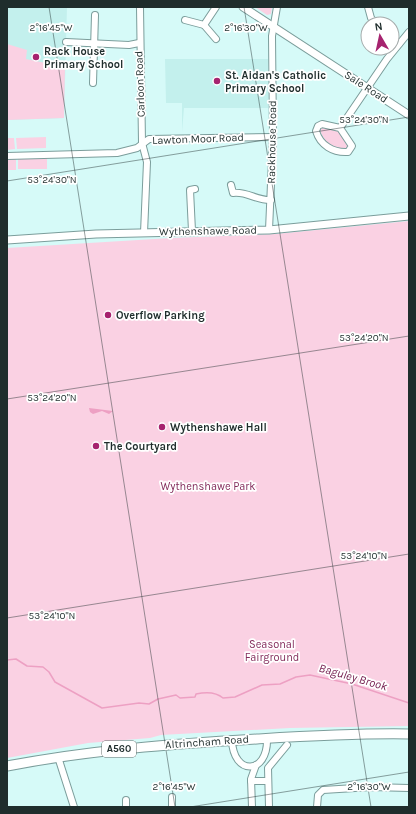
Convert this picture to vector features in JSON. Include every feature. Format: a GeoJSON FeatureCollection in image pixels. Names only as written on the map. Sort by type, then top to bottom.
{"type":"FeatureCollection","features":[{"type":"Feature","properties":{"kind":"highway","name":"Altrincham Road"},"geometry":{"type":"LineString","coordinates":[[7,766],[58,757],[130,748],[232,740],[368,734],[409,734]]}},
{"type":"Feature","properties":{"kind":"main road","name":"Sale Road"},"geometry":{"type":"LineString","coordinates":[[243,7],[409,115]]}},
{"type":"Feature","properties":{"kind":"main road","name":"Wythenshawe Road"},"geometry":{"type":"LineString","coordinates":[[7,240],[192,231],[270,230],[409,216]]}},
{"type":"Feature","properties":{"kind":"street","name":"Carloon Road"},"geometry":{"type":"LineString","coordinates":[[140,7],[139,43],[142,143],[148,162],[144,233]]}},
{"type":"Feature","properties":{"kind":"street"},"geometry":{"type":"LineString","coordinates":[[204,25],[216,7]]}},
{"type":"Feature","properties":{"kind":"street","name":"Rackhouse Road"},"geometry":{"type":"LineString","coordinates":[[270,230],[273,26],[277,7]]}},
{"type":"Feature","properties":{"kind":"street"},"geometry":{"type":"LineString","coordinates":[[94,83],[95,15]]}},
{"type":"Feature","properties":{"kind":"street"},"geometry":{"type":"LineString","coordinates":[[185,20],[204,25],[216,39]]}},
{"type":"Feature","properties":{"kind":"street"},"geometry":{"type":"LineString","coordinates":[[340,128],[401,41],[409,32]]}},
{"type":"Feature","properties":{"kind":"street"},"geometry":{"type":"LineString","coordinates":[[401,41],[409,44]]}},
{"type":"Feature","properties":{"kind":"street"},"geometry":{"type":"LineString","coordinates":[[66,42],[130,45],[139,43]]}},
{"type":"Feature","properties":{"kind":"street"},"geometry":{"type":"LineString","coordinates":[[322,124],[340,128],[351,143],[351,148],[348,152],[341,152],[328,148],[322,144],[316,131],[318,126],[322,124]]}},
{"type":"Feature","properties":{"kind":"street","name":"Lawton Moor Road"},"geometry":{"type":"LineString","coordinates":[[7,156],[117,153],[128,151],[149,139],[272,137]]}},
{"type":"Feature","properties":{"kind":"street"},"geometry":{"type":"LineString","coordinates":[[231,185],[233,193],[246,194],[262,200],[271,200]]}},
{"type":"Feature","properties":{"kind":"street"},"geometry":{"type":"LineString","coordinates":[[190,189],[192,231]]}},
{"type":"Feature","properties":{"kind":"street"},"geometry":{"type":"LineString","coordinates":[[251,780],[256,765],[265,756],[267,739]]}},
{"type":"Feature","properties":{"kind":"street"},"geometry":{"type":"LineString","coordinates":[[232,740],[233,751],[236,759],[246,766],[251,780],[252,807]]}},
{"type":"Feature","properties":{"kind":"street"},"geometry":{"type":"LineString","coordinates":[[269,807],[269,765],[287,745]]}},
{"type":"Feature","properties":{"kind":"street"},"geometry":{"type":"LineString","coordinates":[[58,757],[74,807]]}},
{"type":"Feature","properties":{"kind":"street"},"geometry":{"type":"LineString","coordinates":[[246,766],[256,765]]}},
{"type":"Feature","properties":{"kind":"street"},"geometry":{"type":"LineString","coordinates":[[251,780],[268,781]]}},
{"type":"Feature","properties":{"kind":"street"},"geometry":{"type":"LineString","coordinates":[[317,807],[318,795],[323,790],[371,787],[409,788]]}},
{"type":"Feature","properties":{"kind":"street"},"geometry":{"type":"LineString","coordinates":[[172,798],[172,807]]}},
{"type":"Feature","properties":{"kind":"shaded area","name":"Rack House Primary School"},"geometry":{"type":"Polygon","coordinates":[[[7,7],[67,7],[64,118],[7,120],[7,7]]]}},
{"type":"Feature","properties":{"kind":"shaded area","name":"St. Aidan's Catholic Primary School"},"geometry":{"type":"Polygon","coordinates":[[[165,59],[268,59],[268,108],[184,108],[182,132],[182,103],[166,103],[165,59]]]}},
{"type":"Feature","properties":{"kind":"shaded area"},"geometry":{"type":"Polygon","coordinates":[[[89,408],[113,411],[109,414],[102,411],[93,414],[90,412],[89,408]]]}},
{"type":"Feature","properties":{"kind":"green space"},"geometry":{"type":"Polygon","coordinates":[[[255,7],[272,7],[271,14],[267,15],[255,7]]]}},
{"type":"Feature","properties":{"kind":"green space"},"geometry":{"type":"Polygon","coordinates":[[[7,44],[27,50],[26,59],[65,67],[64,118],[7,120],[7,44]]]}},
{"type":"Feature","properties":{"kind":"green space"},"geometry":{"type":"Polygon","coordinates":[[[323,126],[339,131],[349,145],[347,149],[334,147],[327,142],[320,130],[323,126]]]}},
{"type":"Feature","properties":{"kind":"green space"},"geometry":{"type":"Polygon","coordinates":[[[46,137],[46,148],[17,149],[16,138],[46,137]]]}},
{"type":"Feature","properties":{"kind":"green space"},"geometry":{"type":"Polygon","coordinates":[[[7,138],[14,138],[15,149],[7,150],[7,138]]]}},
{"type":"Feature","properties":{"kind":"green space"},"geometry":{"type":"Polygon","coordinates":[[[47,157],[47,169],[18,169],[18,158],[47,157]]]}},
{"type":"Feature","properties":{"kind":"green space"},"geometry":{"type":"Polygon","coordinates":[[[16,158],[16,170],[7,170],[7,159],[16,158]]]}},
{"type":"Feature","properties":{"kind":"green space","name":"Wythenshawe Park"},"geometry":{"type":"Polygon","coordinates":[[[409,221],[409,726],[290,728],[161,735],[150,738],[88,743],[7,758],[7,248],[171,238],[275,234],[409,221]]]}},
{"type":"Feature","properties":{"kind":"waterway","name":"Baguley Brook"},"geometry":{"type":"LineString","coordinates":[[7,660],[16,659],[27,666],[43,667],[49,672],[55,682],[102,708],[139,703],[149,704],[158,699],[176,695],[180,698],[195,697],[196,694],[210,693],[217,694],[223,698],[235,697],[262,685],[280,684],[296,677],[310,675],[352,684],[409,703]]}},
{"type":"Feature","properties":{"kind":"place","name":"Rack House Primary School"},"geometry":{"type":"Point","coordinates":[36,57]}},
{"type":"Feature","properties":{"kind":"place","name":"St. Aidan's Catholic Primary School"},"geometry":{"type":"Point","coordinates":[217,81]}},
{"type":"Feature","properties":{"kind":"place","name":"Overflow Parking"},"geometry":{"type":"Point","coordinates":[108,315]}},
{"type":"Feature","properties":{"kind":"place","name":"Wythenshawe Hall"},"geometry":{"type":"Point","coordinates":[162,427]}},
{"type":"Feature","properties":{"kind":"place","name":"The Courtyard"},"geometry":{"type":"Point","coordinates":[96,446]}},
{"type":"Feature","properties":{"kind":"park label","name":"Seasonal Fairground"},"geometry":{"type":"Point","coordinates":[272,650]}}]}
